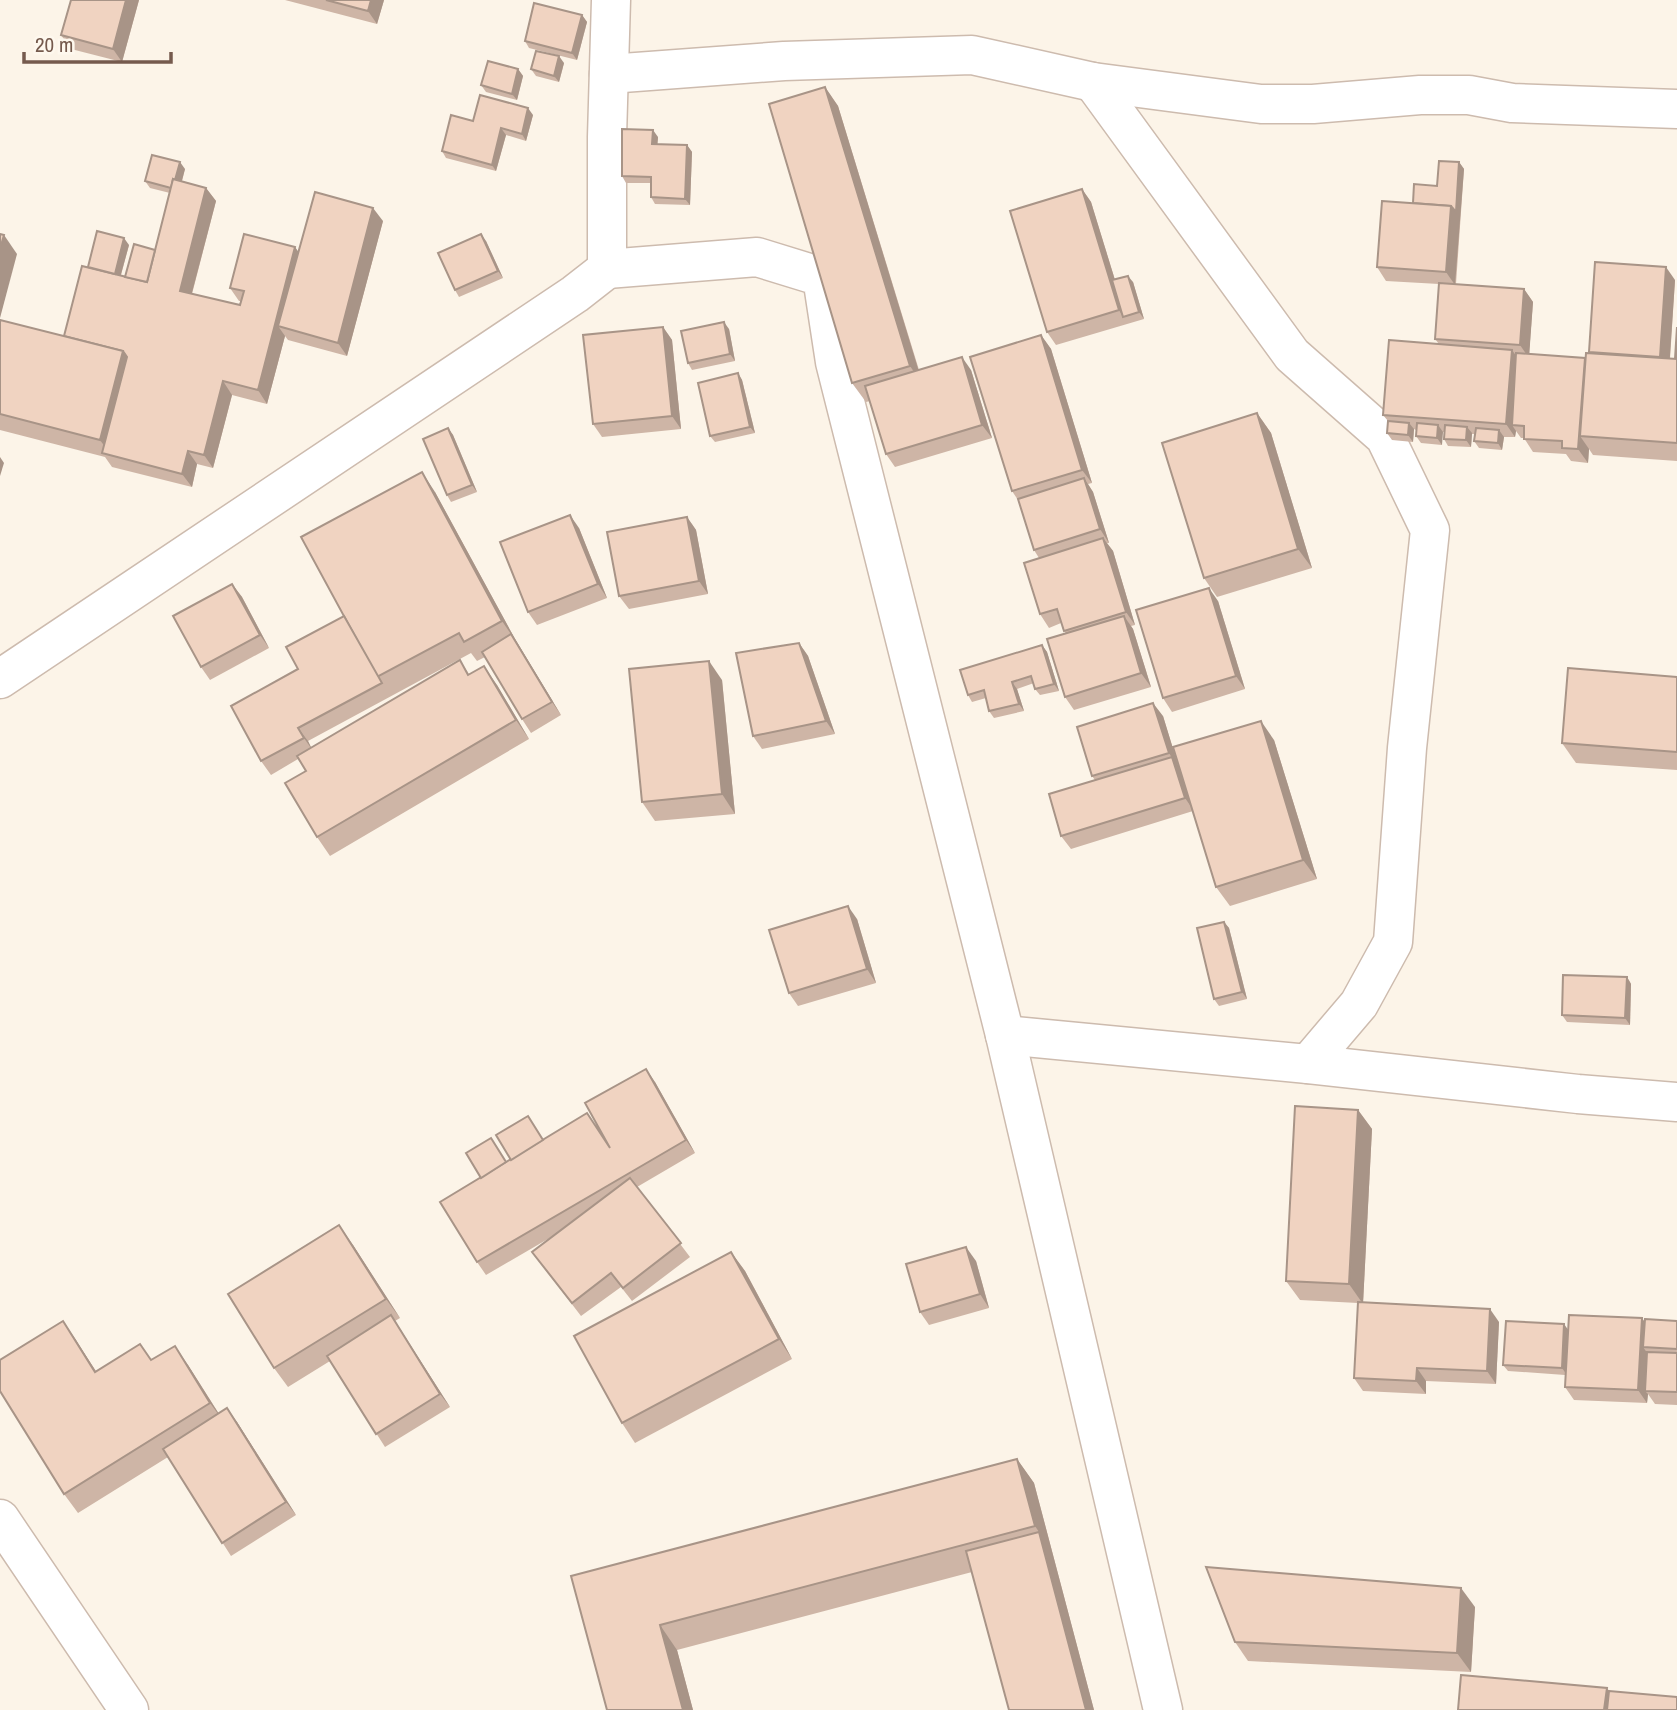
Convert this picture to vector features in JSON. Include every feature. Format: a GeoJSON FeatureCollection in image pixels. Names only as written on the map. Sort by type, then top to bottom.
{"type":"FeatureCollection","features":[{"type":"Feature","properties":{"kind":"street"},"geometry":{"type":"LineString","coordinates":[[607,269],[611,0]]}},
{"type":"Feature","properties":{"kind":"street"},"geometry":{"type":"LineString","coordinates":[[609,74],[784,61],[972,55],[1093,82],[1261,103],[1469,95],[1512,103],[1677,109]]}},
{"type":"Feature","properties":{"kind":"street"},"geometry":{"type":"LineString","coordinates":[[1093,82],[1292,355],[1385,438],[1430,530],[1407,748],[1393,942],[1359,1004],[1308,1064]]}},
{"type":"Feature","properties":{"kind":"street"},"geometry":{"type":"LineString","coordinates":[[0,679],[575,294],[607,269],[757,257],[822,277],[835,362],[1004,1035],[1163,1710]]}},
{"type":"Feature","properties":{"kind":"street"},"geometry":{"type":"LineString","coordinates":[[1004,1035],[1677,1102]]}},
{"type":"Feature","properties":{"kind":"street"},"geometry":{"type":"LineString","coordinates":[[0,1520],[129,1710]]}},
{"type":"Feature","properties":{"kind":"building"},"geometry":{"type":"Polygon","coordinates":[[[71,0],[126,0],[113,49],[61,35],[71,0]]]}},
{"type":"Feature","properties":{"kind":"building"},"geometry":{"type":"Polygon","coordinates":[[[326,0],[371,0],[368,11],[326,0]]]}},
{"type":"Feature","properties":{"kind":"building"},"geometry":{"type":"Polygon","coordinates":[[[534,3],[582,15],[572,53],[525,41],[534,3]]]}},
{"type":"Feature","properties":{"kind":"building"},"geometry":{"type":"Polygon","coordinates":[[[536,51],[559,56],[554,76],[531,69],[536,51]]]}},
{"type":"Feature","properties":{"kind":"building"},"geometry":{"type":"Polygon","coordinates":[[[488,61],[518,69],[512,94],[481,85],[488,61]]]}},
{"type":"Feature","properties":{"kind":"building"},"geometry":{"type":"Polygon","coordinates":[[[825,87],[910,366],[852,383],[769,104],[825,87]]]}},
{"type":"Feature","properties":{"kind":"building"},"geometry":{"type":"Polygon","coordinates":[[[480,95],[528,108],[522,134],[501,128],[492,165],[442,151],[451,115],[473,121],[480,95]]]}},
{"type":"Feature","properties":{"kind":"building"},"geometry":{"type":"Polygon","coordinates":[[[622,129],[653,130],[652,144],[687,145],[685,199],[651,197],[651,177],[622,176],[622,129]]]}},
{"type":"Feature","properties":{"kind":"building"},"geometry":{"type":"Polygon","coordinates":[[[152,155],[180,162],[171,188],[145,181],[152,155]]]}},
{"type":"Feature","properties":{"kind":"building"},"geometry":{"type":"Polygon","coordinates":[[[1439,161],[1459,162],[1456,212],[1451,206],[1413,203],[1414,184],[1437,186],[1439,161]]]}},
{"type":"Feature","properties":{"kind":"building"},"geometry":{"type":"Polygon","coordinates":[[[173,179],[206,188],[180,291],[240,305],[244,291],[230,288],[244,234],[295,247],[258,390],[223,381],[204,455],[188,451],[182,474],[102,453],[127,357],[123,351],[64,336],[82,266],[147,282],[173,179]]]}},
{"type":"Feature","properties":{"kind":"building"},"geometry":{"type":"Polygon","coordinates":[[[1082,189],[1119,310],[1047,332],[1010,211],[1082,189]]]}},
{"type":"Feature","properties":{"kind":"building"},"geometry":{"type":"Polygon","coordinates":[[[315,192],[373,208],[338,343],[278,326],[315,192]]]}},
{"type":"Feature","properties":{"kind":"building"},"geometry":{"type":"Polygon","coordinates":[[[1382,201],[1451,206],[1446,272],[1377,267],[1382,201]]]}},
{"type":"Feature","properties":{"kind":"building"},"geometry":{"type":"Polygon","coordinates":[[[97,231],[124,238],[115,274],[88,267],[97,231]]]}},
{"type":"Feature","properties":{"kind":"building"},"geometry":{"type":"Polygon","coordinates":[[[481,234],[498,271],[455,290],[438,253],[481,234]]]}},
{"type":"Feature","properties":{"kind":"building"},"geometry":{"type":"Polygon","coordinates":[[[134,244],[155,250],[147,282],[125,277],[134,244]]]}},
{"type":"Feature","properties":{"kind":"building"},"geometry":{"type":"Polygon","coordinates":[[[1595,262],[1666,267],[1660,357],[1589,352],[1595,262]]]}},
{"type":"Feature","properties":{"kind":"building"},"geometry":{"type":"Polygon","coordinates":[[[1128,276],[1139,312],[1123,317],[1112,280],[1128,276]]]}},
{"type":"Feature","properties":{"kind":"building"},"geometry":{"type":"Polygon","coordinates":[[[1439,283],[1524,289],[1520,345],[1435,339],[1439,283]]]}},
{"type":"Feature","properties":{"kind":"building"},"geometry":{"type":"Polygon","coordinates":[[[0,320],[123,351],[100,440],[0,414],[0,320]]]}},
{"type":"Feature","properties":{"kind":"building"},"geometry":{"type":"Polygon","coordinates":[[[724,322],[730,354],[688,363],[681,331],[724,322]]]}},
{"type":"Feature","properties":{"kind":"building"},"geometry":{"type":"Polygon","coordinates":[[[663,327],[672,416],[593,424],[583,335],[663,327]]]}},
{"type":"Feature","properties":{"kind":"building"},"geometry":{"type":"Polygon","coordinates":[[[1677,327],[1677,359],[1675,359],[1677,327]]]}},
{"type":"Feature","properties":{"kind":"building"},"geometry":{"type":"Polygon","coordinates":[[[1041,335],[1082,470],[1012,491],[970,357],[1041,335]]]}},
{"type":"Feature","properties":{"kind":"building"},"geometry":{"type":"Polygon","coordinates":[[[1389,340],[1512,350],[1506,424],[1383,415],[1389,340]]]}},
{"type":"Feature","properties":{"kind":"building"},"geometry":{"type":"Polygon","coordinates":[[[1516,353],[1585,358],[1578,449],[1562,448],[1562,441],[1524,439],[1524,426],[1512,425],[1516,353]]]}},
{"type":"Feature","properties":{"kind":"building"},"geometry":{"type":"Polygon","coordinates":[[[1586,353],[1677,359],[1677,443],[1580,436],[1586,353]]]}},
{"type":"Feature","properties":{"kind":"building"},"geometry":{"type":"Polygon","coordinates":[[[962,357],[982,425],[886,454],[865,386],[962,357]]]}},
{"type":"Feature","properties":{"kind":"building"},"geometry":{"type":"Polygon","coordinates":[[[738,373],[750,427],[710,436],[698,383],[738,373]]]}},
{"type":"Feature","properties":{"kind":"building"},"geometry":{"type":"Polygon","coordinates":[[[1257,413],[1298,549],[1204,578],[1162,443],[1257,413]]]}},
{"type":"Feature","properties":{"kind":"building"},"geometry":{"type":"Polygon","coordinates":[[[1388,421],[1409,423],[1408,435],[1387,433],[1388,421]]]}},
{"type":"Feature","properties":{"kind":"building"},"geometry":{"type":"Polygon","coordinates":[[[1417,423],[1438,425],[1437,438],[1416,436],[1417,423]]]}},
{"type":"Feature","properties":{"kind":"building"},"geometry":{"type":"Polygon","coordinates":[[[1445,425],[1467,427],[1466,440],[1444,439],[1445,425]]]}},
{"type":"Feature","properties":{"kind":"building"},"geometry":{"type":"Polygon","coordinates":[[[448,428],[472,485],[447,495],[423,439],[448,428]]]}},
{"type":"Feature","properties":{"kind":"building"},"geometry":{"type":"Polygon","coordinates":[[[1476,428],[1499,430],[1498,443],[1474,441],[1476,428]]]}},
{"type":"Feature","properties":{"kind":"building"},"geometry":{"type":"Polygon","coordinates":[[[422,472],[502,621],[464,642],[459,633],[377,677],[301,537],[422,472]]]}},
{"type":"Feature","properties":{"kind":"building"},"geometry":{"type":"Polygon","coordinates":[[[1084,478],[1100,529],[1034,550],[1018,499],[1084,478]]]}},
{"type":"Feature","properties":{"kind":"building"},"geometry":{"type":"Polygon","coordinates":[[[570,515],[598,584],[528,612],[500,542],[570,515]]]}},
{"type":"Feature","properties":{"kind":"building"},"geometry":{"type":"Polygon","coordinates":[[[687,517],[699,581],[619,596],[607,532],[687,517]]]}},
{"type":"Feature","properties":{"kind":"building"},"geometry":{"type":"Polygon","coordinates":[[[1103,538],[1126,612],[1064,631],[1057,609],[1040,614],[1024,563],[1103,538]]]}},
{"type":"Feature","properties":{"kind":"building"},"geometry":{"type":"Polygon","coordinates":[[[232,584],[260,635],[201,667],[173,616],[232,584]]]}},
{"type":"Feature","properties":{"kind":"building"},"geometry":{"type":"Polygon","coordinates":[[[1209,588],[1236,676],[1163,698],[1136,610],[1209,588]]]}},
{"type":"Feature","properties":{"kind":"building"},"geometry":{"type":"Polygon","coordinates":[[[344,616],[382,683],[298,728],[304,738],[261,761],[231,706],[298,669],[286,647],[344,616]]]}},
{"type":"Feature","properties":{"kind":"building"},"geometry":{"type":"Polygon","coordinates":[[[1124,616],[1141,673],[1065,697],[1047,639],[1124,616]]]}},
{"type":"Feature","properties":{"kind":"building"},"geometry":{"type":"Polygon","coordinates":[[[511,634],[552,702],[522,719],[482,652],[511,634]]]}},
{"type":"Feature","properties":{"kind":"building"},"geometry":{"type":"Polygon","coordinates":[[[799,643],[826,721],[753,736],[736,653],[799,643]]]}},
{"type":"Feature","properties":{"kind":"building"},"geometry":{"type":"Polygon","coordinates":[[[1042,645],[1054,684],[1035,689],[1031,676],[1012,682],[1019,704],[989,711],[984,690],[968,695],[960,670],[1042,645]]]}},
{"type":"Feature","properties":{"kind":"building"},"geometry":{"type":"Polygon","coordinates":[[[460,660],[468,675],[484,666],[516,720],[317,837],[285,783],[306,771],[297,756],[460,660]]]}},
{"type":"Feature","properties":{"kind":"building"},"geometry":{"type":"Polygon","coordinates":[[[709,661],[722,794],[642,802],[629,669],[709,661]]]}},
{"type":"Feature","properties":{"kind":"building"},"geometry":{"type":"Polygon","coordinates":[[[1568,668],[1677,677],[1677,752],[1562,743],[1568,668]]]}},
{"type":"Feature","properties":{"kind":"building"},"geometry":{"type":"Polygon","coordinates":[[[1153,703],[1169,753],[1092,776],[1077,727],[1153,703]]]}},
{"type":"Feature","properties":{"kind":"building"},"geometry":{"type":"Polygon","coordinates":[[[1261,721],[1303,860],[1216,887],[1173,747],[1261,721]]]}},
{"type":"Feature","properties":{"kind":"building"},"geometry":{"type":"Polygon","coordinates":[[[1172,757],[1185,798],[1061,836],[1049,794],[1172,757]]]}},
{"type":"Feature","properties":{"kind":"building"},"geometry":{"type":"Polygon","coordinates":[[[848,906],[867,969],[789,993],[769,930],[848,906]]]}},
{"type":"Feature","properties":{"kind":"building"},"geometry":{"type":"Polygon","coordinates":[[[1224,922],[1242,992],[1214,999],[1197,928],[1224,922]]]}},
{"type":"Feature","properties":{"kind":"building"},"geometry":{"type":"Polygon","coordinates":[[[1563,975],[1627,977],[1625,1018],[1562,1015],[1563,975]]]}},
{"type":"Feature","properties":{"kind":"building"},"geometry":{"type":"Polygon","coordinates":[[[646,1069],[686,1140],[477,1262],[440,1202],[587,1113],[610,1148],[585,1103],[646,1069]]]}},
{"type":"Feature","properties":{"kind":"building"},"geometry":{"type":"Polygon","coordinates":[[[1295,1106],[1358,1110],[1349,1284],[1286,1281],[1295,1106]]]}},
{"type":"Feature","properties":{"kind":"building"},"geometry":{"type":"Polygon","coordinates":[[[528,1116],[543,1140],[511,1160],[496,1135],[528,1116]]]}},
{"type":"Feature","properties":{"kind":"building"},"geometry":{"type":"Polygon","coordinates":[[[491,1138],[506,1162],[481,1178],[466,1153],[491,1138]]]}},
{"type":"Feature","properties":{"kind":"building"},"geometry":{"type":"Polygon","coordinates":[[[630,1178],[681,1243],[623,1288],[611,1273],[572,1303],[532,1252],[630,1178]]]}},
{"type":"Feature","properties":{"kind":"building"},"geometry":{"type":"Polygon","coordinates":[[[339,1225],[386,1299],[274,1368],[228,1294],[339,1225]]]}},
{"type":"Feature","properties":{"kind":"building"},"geometry":{"type":"Polygon","coordinates":[[[966,1247],[980,1294],[920,1312],[906,1264],[966,1247]]]}},
{"type":"Feature","properties":{"kind":"building"},"geometry":{"type":"Polygon","coordinates":[[[731,1252],[779,1339],[622,1423],[574,1336],[731,1252]]]}},
{"type":"Feature","properties":{"kind":"building"},"geometry":{"type":"Polygon","coordinates":[[[1358,1302],[1490,1309],[1487,1371],[1417,1368],[1416,1381],[1354,1378],[1358,1302]]]}},
{"type":"Feature","properties":{"kind":"building"},"geometry":{"type":"Polygon","coordinates":[[[391,1315],[440,1394],[376,1434],[327,1356],[391,1315]]]}},
{"type":"Feature","properties":{"kind":"building"},"geometry":{"type":"Polygon","coordinates":[[[1569,1315],[1642,1318],[1638,1390],[1565,1387],[1569,1315]]]}},
{"type":"Feature","properties":{"kind":"building"},"geometry":{"type":"Polygon","coordinates":[[[1645,1319],[1677,1321],[1677,1349],[1643,1347],[1645,1319]]]}},
{"type":"Feature","properties":{"kind":"building"},"geometry":{"type":"Polygon","coordinates":[[[63,1321],[95,1372],[140,1344],[151,1360],[175,1346],[210,1403],[64,1494],[0,1391],[0,1360],[63,1321]]]}},
{"type":"Feature","properties":{"kind":"building"},"geometry":{"type":"Polygon","coordinates":[[[1506,1321],[1564,1324],[1562,1368],[1503,1365],[1506,1321]]]}},
{"type":"Feature","properties":{"kind":"building"},"geometry":{"type":"Polygon","coordinates":[[[1647,1352],[1677,1353],[1677,1392],[1645,1391],[1647,1352]]]}},
{"type":"Feature","properties":{"kind":"building"},"geometry":{"type":"Polygon","coordinates":[[[227,1408],[286,1502],[222,1543],[163,1449],[227,1408]]]}},
{"type":"Feature","properties":{"kind":"building"},"geometry":{"type":"Polygon","coordinates":[[[1017,1459],[1035,1526],[660,1625],[683,1710],[607,1710],[571,1576],[1017,1459]]]}},
{"type":"Feature","properties":{"kind":"building"},"geometry":{"type":"Polygon","coordinates":[[[1039,1532],[1086,1710],[1009,1710],[966,1551],[1039,1532]]]}},
{"type":"Feature","properties":{"kind":"building"},"geometry":{"type":"Polygon","coordinates":[[[1206,1567],[1461,1588],[1457,1653],[1235,1642],[1206,1567]]]}},
{"type":"Feature","properties":{"kind":"building"},"geometry":{"type":"Polygon","coordinates":[[[1461,1675],[1607,1688],[1604,1710],[1458,1710],[1461,1675]]]}},
{"type":"Feature","properties":{"kind":"building"},"geometry":{"type":"Polygon","coordinates":[[[1609,1691],[1677,1697],[1677,1710],[1607,1710],[1609,1691]]]}}]}
